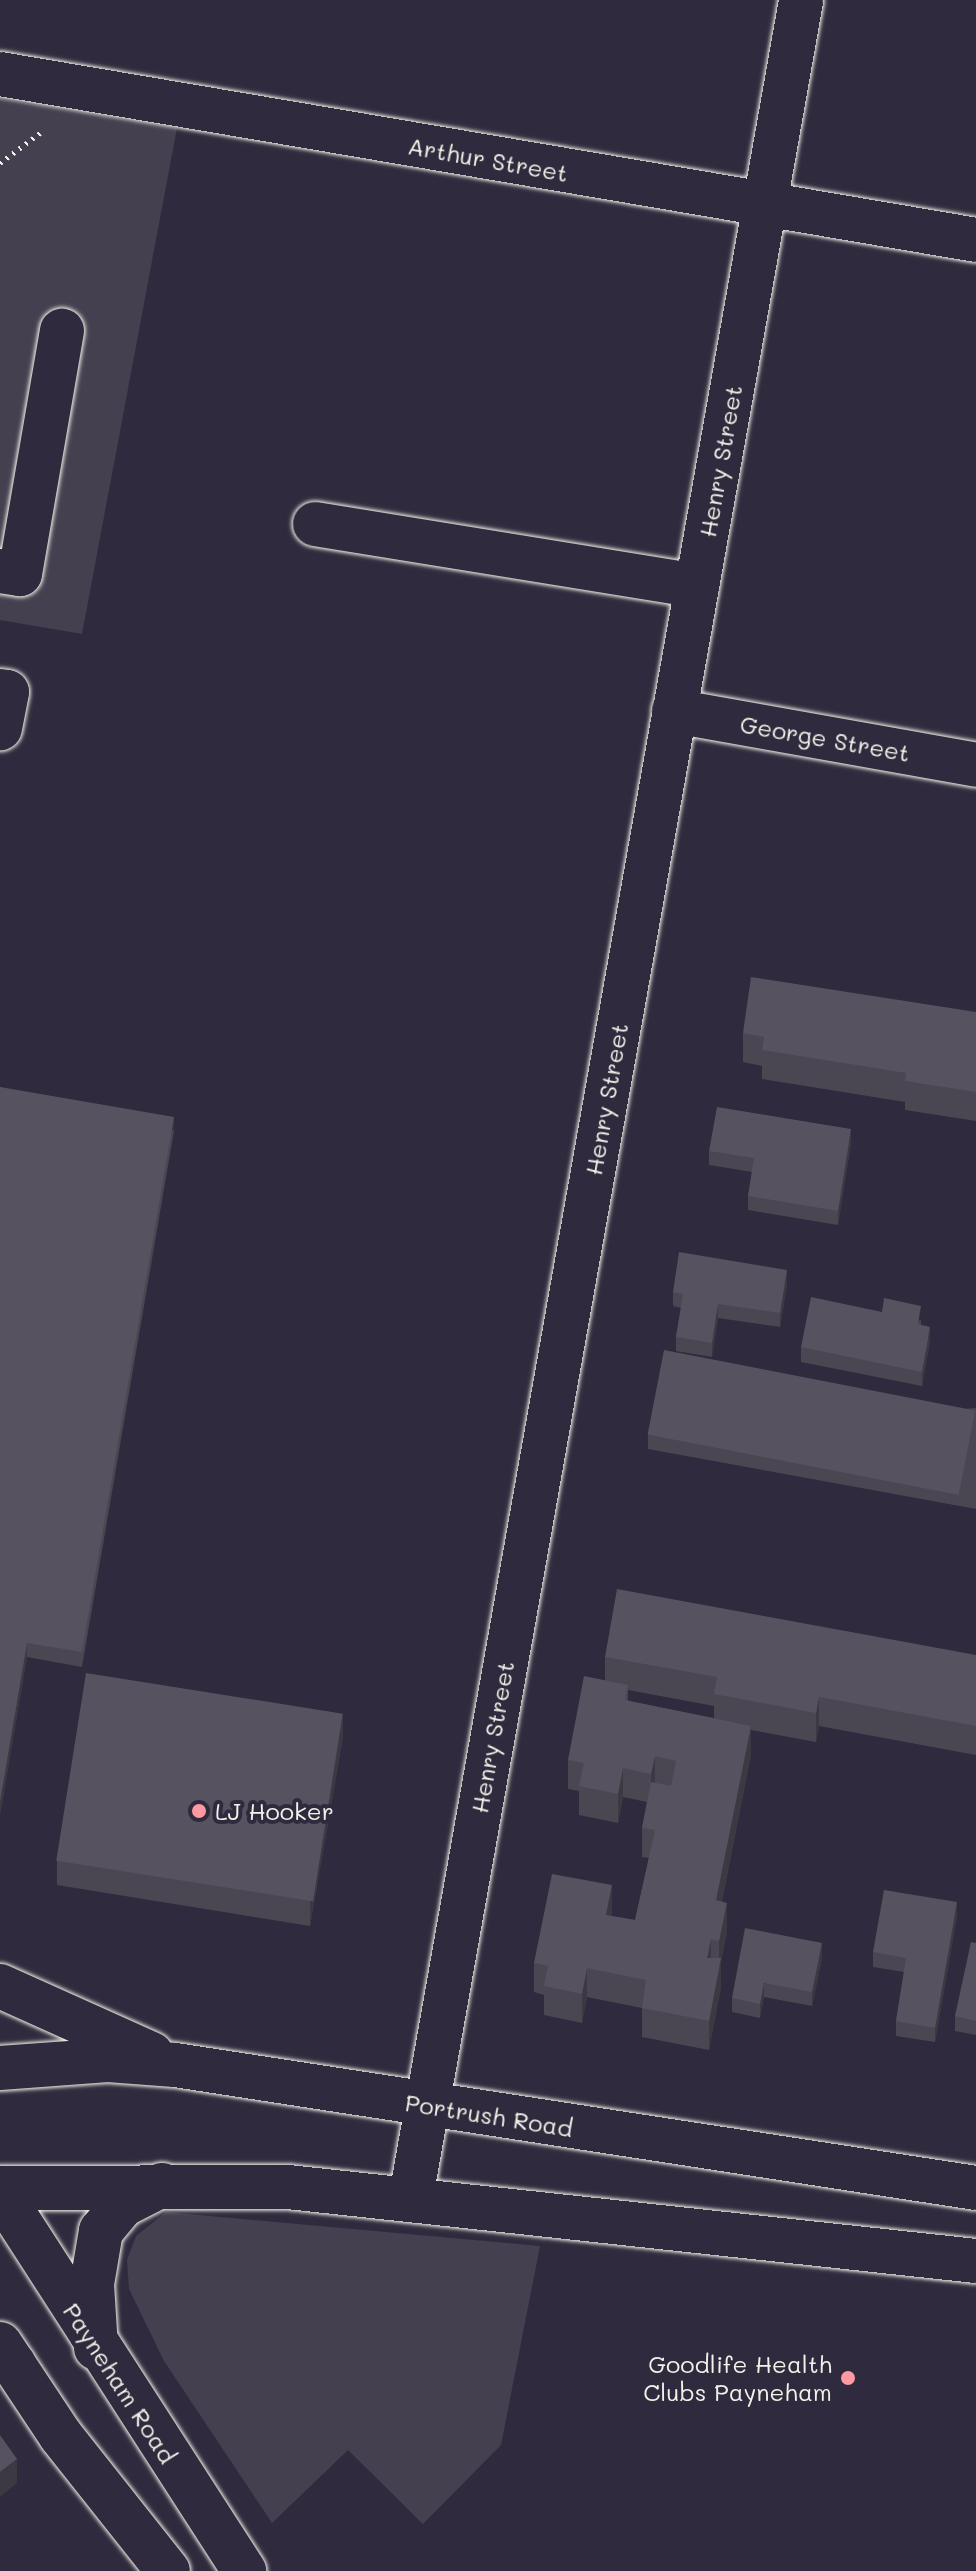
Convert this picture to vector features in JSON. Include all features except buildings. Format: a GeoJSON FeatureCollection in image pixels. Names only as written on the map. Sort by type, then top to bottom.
{"type":"FeatureCollection","features":[{"type":"Feature","properties":{"kind":"main road","name":"Henry Street"},"geometry":{"type":"LineString","coordinates":[[411,2197],[801,0]]}},
{"type":"Feature","properties":{"kind":"main road","name":"Arthur Street"},"geometry":{"type":"LineString","coordinates":[[0,74],[976,240]]}},
{"type":"Feature","properties":{"kind":"main road"},"geometry":{"type":"LineString","coordinates":[[0,571],[20,574],[62,331]]}},
{"type":"Feature","properties":{"kind":"main road"},"geometry":{"type":"LineString","coordinates":[[315,524],[697,586]]}},
{"type":"Feature","properties":{"kind":"main road"},"geometry":{"type":"LineString","coordinates":[[0,691],[7,692],[0,728]]}},
{"type":"Feature","properties":{"kind":"main road","name":"George Street"},"geometry":{"type":"LineString","coordinates":[[674,711],[976,765]]}},
{"type":"Feature","properties":{"kind":"main road"},"geometry":{"type":"LineString","coordinates":[[0,1986],[175,2065]]}},
{"type":"Feature","properties":{"kind":"main road","name":"Portrush Road"},"geometry":{"type":"LineString","coordinates":[[0,2068],[108,2060],[175,2065],[976,2188]]}},
{"type":"Feature","properties":{"kind":"main road"},"geometry":{"type":"LineString","coordinates":[[96,2348],[92,2284],[101,2231],[123,2205],[164,2184]]}},
{"type":"Feature","properties":{"kind":"main road"},"geometry":{"type":"LineString","coordinates":[[0,2190],[164,2184],[411,2197],[976,2261]]}},
{"type":"Feature","properties":{"kind":"main road","name":"Payneham Road"},"geometry":{"type":"LineString","coordinates":[[0,2190],[96,2348],[244,2571]]}},
{"type":"Feature","properties":{"kind":"main road"},"geometry":{"type":"LineString","coordinates":[[5,2354],[61,2436],[168,2571]]}},
{"type":"Feature","properties":{"kind":"shaded area"},"geometry":{"type":"Polygon","coordinates":[[[0,99],[177,128],[82,634],[0,620],[0,99]]]}},
{"type":"Feature","properties":{"kind":"shaded area"},"geometry":{"type":"Polygon","coordinates":[[[166,2212],[540,2246],[501,2445],[423,2524],[348,2450],[272,2523],[164,2361],[129,2289],[127,2260],[136,2236],[166,2212]]]}},
{"type":"Feature","properties":{"kind":"place","name":"LJ Hooker"},"geometry":{"type":"Point","coordinates":[199,1811]}},
{"type":"Feature","properties":{"kind":"place","name":"Goodlife Health Clubs Payneham"},"geometry":{"type":"Point","coordinates":[848,2378]}}]}
